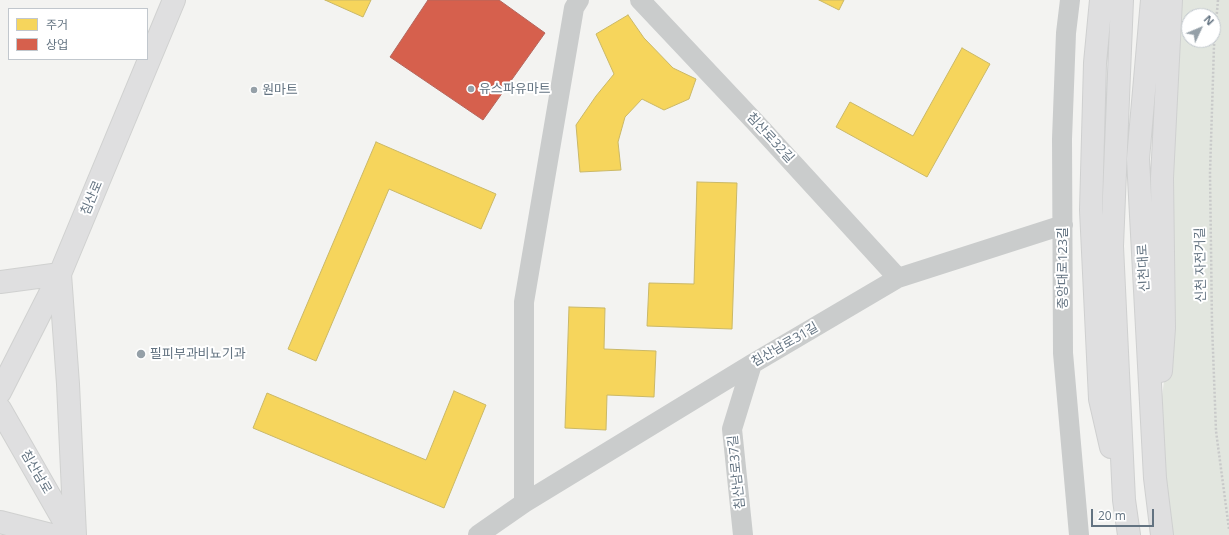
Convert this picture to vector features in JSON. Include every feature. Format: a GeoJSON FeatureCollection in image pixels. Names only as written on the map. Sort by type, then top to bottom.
{"type":"FeatureCollection","features":[{"type":"Feature","properties":{"kind":"main road","name":"침산로"},"geometry":{"type":"LineString","coordinates":[[0,392],[60,274],[174,0]]}},
{"type":"Feature","properties":{"kind":"main road"},"geometry":{"type":"LineString","coordinates":[[1101,0],[1095,63],[1091,210],[1100,391],[1124,500]]}},
{"type":"Feature","properties":{"kind":"main road"},"geometry":{"type":"LineString","coordinates":[[1122,0],[1112,246],[1124,500],[1128,535]]}},
{"type":"Feature","properties":{"kind":"main road","name":"신천대로"},"geometry":{"type":"LineString","coordinates":[[1152,0],[1138,158],[1155,478],[1162,535]]}},
{"type":"Feature","properties":{"kind":"main road"},"geometry":{"type":"LineString","coordinates":[[1155,478],[1164,328],[1162,178],[1171,0]]}},
{"type":"Feature","properties":{"kind":"main road"},"geometry":{"type":"LineString","coordinates":[[0,282],[60,274],[68,384],[75,535]]}},
{"type":"Feature","properties":{"kind":"main road","name":"침산남로"},"geometry":{"type":"LineString","coordinates":[[0,409],[72,535]]}},
{"type":"Feature","properties":{"kind":"main road"},"geometry":{"type":"LineString","coordinates":[[0,522],[51,535]]}},
{"type":"Feature","properties":{"kind":"street"},"geometry":{"type":"LineString","coordinates":[[524,503],[524,302],[574,8],[578,0]]}},
{"type":"Feature","properties":{"kind":"street","name":"침산로32길"},"geometry":{"type":"LineString","coordinates":[[640,0],[761,128],[898,278]]}},
{"type":"Feature","properties":{"kind":"street","name":"중앙대로123길"},"geometry":{"type":"LineString","coordinates":[[1070,0],[1066,33],[1062,140],[1063,353],[1079,535]]}},
{"type":"Feature","properties":{"kind":"street","name":"침산남로31길"},"geometry":{"type":"LineString","coordinates":[[478,535],[524,503],[752,364],[898,278],[1063,225]]}},
{"type":"Feature","properties":{"kind":"street","name":"침산남로37길"},"geometry":{"type":"LineString","coordinates":[[744,535],[732,429],[752,364]]}},
{"type":"Feature","properties":{"kind":"path","name":"신천 자전거길"},"geometry":{"type":"LineString","coordinates":[[1218,0],[1214,46],[1210,173],[1212,324],[1216,431],[1229,529]]}},
{"type":"Feature","properties":{"kind":"shaded area"},"geometry":{"type":"Polygon","coordinates":[[[1180,0],[1229,0],[1229,535],[1173,535],[1158,426],[1175,300],[1172,133],[1180,0]]]}},
{"type":"Feature","properties":{"kind":"building: 주거"},"geometry":{"type":"Polygon","coordinates":[[[325,0],[371,0],[363,17],[325,0]]]}},
{"type":"Feature","properties":{"kind":"building: 주거"},"geometry":{"type":"Polygon","coordinates":[[[819,0],[844,0],[839,10],[819,0]]]}},
{"type":"Feature","properties":{"kind":"building: 주거"},"geometry":{"type":"Polygon","coordinates":[[[628,15],[644,38],[673,68],[696,79],[689,99],[664,110],[642,99],[625,117],[618,142],[621,170],[580,172],[576,125],[596,96],[614,74],[596,34],[628,15]]]}},
{"type":"Feature","properties":{"kind":"building: 주거"},"geometry":{"type":"Polygon","coordinates":[[[962,48],[990,64],[927,177],[836,127],[850,102],[913,136],[962,48]]]}},
{"type":"Feature","properties":{"kind":"building: 주거"},"geometry":{"type":"Polygon","coordinates":[[[376,142],[496,194],[481,229],[389,189],[316,361],[288,349],[376,142]]]}},
{"type":"Feature","properties":{"kind":"building: 주거"},"geometry":{"type":"Polygon","coordinates":[[[697,182],[737,183],[732,329],[647,326],[649,283],[694,284],[697,182]]]}},
{"type":"Feature","properties":{"kind":"building: 주거"},"geometry":{"type":"Polygon","coordinates":[[[569,307],[605,308],[604,349],[656,351],[654,397],[607,395],[606,430],[565,428],[569,307]]]}},
{"type":"Feature","properties":{"kind":"building: 주거"},"geometry":{"type":"Polygon","coordinates":[[[454,391],[486,405],[444,508],[253,428],[267,393],[426,460],[454,391]]]}},
{"type":"Feature","properties":{"kind":"building: 상업","name":"유스파유마트"},"geometry":{"type":"Polygon","coordinates":[[[428,0],[499,0],[545,33],[483,120],[390,57],[428,0]]]}},
{"type":"Feature","properties":{"kind":"place","name":"유스파유마트"},"geometry":{"type":"Point","coordinates":[471,89]}},
{"type":"Feature","properties":{"kind":"place","name":"원마트"},"geometry":{"type":"Point","coordinates":[254,90]}},
{"type":"Feature","properties":{"kind":"place","name":"필피부과비뇨기과"},"geometry":{"type":"Point","coordinates":[141,354]}}]}
